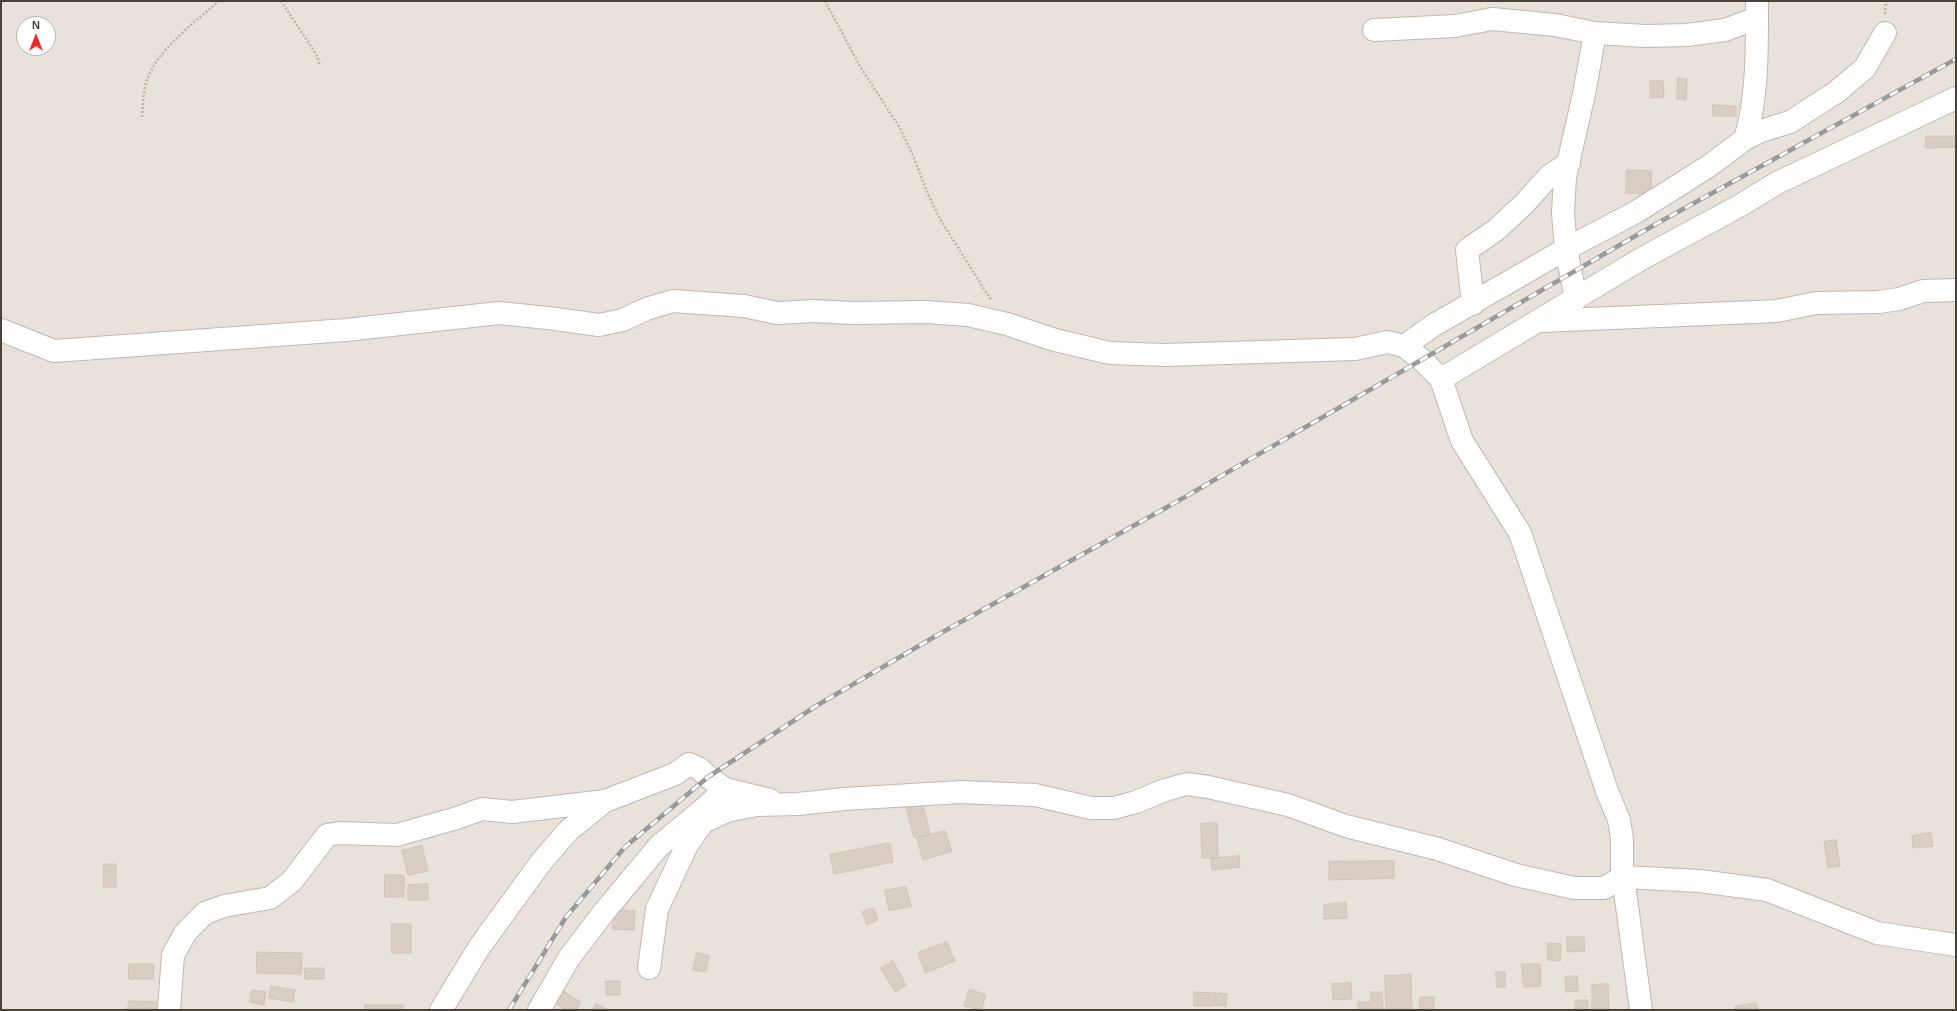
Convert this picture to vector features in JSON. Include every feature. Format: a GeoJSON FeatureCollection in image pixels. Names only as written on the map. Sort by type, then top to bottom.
{"type":"FeatureCollection","features":[{"type":"Feature","properties":{"kind":"street"},"geometry":{"type":"LineString","coordinates":[[1374,30],[1454,26],[1492,19],[1555,25],[1595,33],[1645,36],[1687,34],[1725,30],[1757,10]]}},
{"type":"Feature","properties":{"kind":"street"},"geometry":{"type":"LineString","coordinates":[[1745,139],[1750,124],[1757,42],[1757,10]]}},
{"type":"Feature","properties":{"kind":"street"},"geometry":{"type":"LineString","coordinates":[[1576,299],[1566,249],[1563,213],[1565,177],[1584,94],[1595,33]]}},
{"type":"Feature","properties":{"kind":"street"},"geometry":{"type":"LineString","coordinates":[[1404,346],[1434,325],[1473,304],[1566,249],[1636,212],[1709,166],[1745,139],[1761,131],[1790,122],[1835,93],[1865,68],[1886,33]]}},
{"type":"Feature","properties":{"kind":"street"},"geometry":{"type":"LineString","coordinates":[[1441,379],[1641,259],[1741,205],[1777,183],[1956,98]]}},
{"type":"Feature","properties":{"kind":"street"},"geometry":{"type":"LineString","coordinates":[[1473,304],[1467,250],[1496,230],[1524,204],[1549,176],[1569,163]]}},
{"type":"Feature","properties":{"kind":"street"},"geometry":{"type":"LineString","coordinates":[[1536,322],[1777,311],[1816,303],[1879,302],[1899,299],[1923,292],[1956,290]]}},
{"type":"Feature","properties":{"kind":"street"},"geometry":{"type":"LineString","coordinates":[[3,334],[54,351],[346,330],[499,314],[548,318],[599,325],[623,320],[646,309],[673,301],[744,306],[777,313],[813,311],[853,314],[926,312],[968,315],[1006,324],[1056,340],[1110,353],[1164,355],[1355,350],[1387,342],[1404,346],[1422,360],[1441,379],[1462,441],[1520,533],[1607,791],[1619,820],[1622,839],[1623,877],[1641,1010]]}},
{"type":"Feature","properties":{"kind":"street"},"geometry":{"type":"LineString","coordinates":[[169,1010],[173,955],[186,932],[205,913],[224,906],[270,898],[292,881],[327,835],[340,832],[397,835],[457,818],[482,809],[512,812],[605,801],[675,774],[689,764],[700,769],[708,777],[725,789],[781,804]]}},
{"type":"Feature","properties":{"kind":"street"},"geometry":{"type":"LineString","coordinates":[[649,968],[657,910],[687,845],[703,822],[727,811],[756,805],[960,792],[1000,792],[1035,795],[1091,808],[1114,808],[1187,784],[1208,787],[1288,805],[1346,826],[1438,849],[1516,875],[1574,888],[1604,888],[1623,877],[1700,881],[1767,890],[1877,932],[1956,945]]}},
{"type":"Feature","properties":{"kind":"street"},"geometry":{"type":"LineString","coordinates":[[539,1010],[569,958],[604,912],[659,846],[706,807],[725,789]]}},
{"type":"Feature","properties":{"kind":"street"},"geometry":{"type":"LineString","coordinates":[[441,1010],[446,999],[480,946],[542,861],[568,831],[605,801]]}},
{"type":"Feature","properties":{"kind":"path"},"geometry":{"type":"LineString","coordinates":[[142,117],[143,95],[149,75],[157,61],[180,36],[218,1]]}},
{"type":"Feature","properties":{"kind":"path"},"geometry":{"type":"LineString","coordinates":[[281,1],[316,54],[320,65]]}},
{"type":"Feature","properties":{"kind":"path"},"geometry":{"type":"LineString","coordinates":[[825,1],[861,68],[900,128],[940,219],[1006,324]]}},
{"type":"Feature","properties":{"kind":"shaded area"},"geometry":{"type":"Polygon","coordinates":[[[1,1],[1956,1],[1956,1010],[1,1010],[1,1]]]}},
{"type":"Feature","properties":{"kind":"building"},"geometry":{"type":"Polygon","coordinates":[[[1678,78],[1687,79],[1686,100],[1677,99],[1678,78]]]}},
{"type":"Feature","properties":{"kind":"building"},"geometry":{"type":"Polygon","coordinates":[[[1650,81],[1663,81],[1664,97],[1651,98],[1650,81]]]}},
{"type":"Feature","properties":{"kind":"building"},"geometry":{"type":"Polygon","coordinates":[[[1713,105],[1736,106],[1736,116],[1713,116],[1713,105]]]}},
{"type":"Feature","properties":{"kind":"building"},"geometry":{"type":"Polygon","coordinates":[[[1926,136],[1956,136],[1956,147],[1926,148],[1926,136]]]}},
{"type":"Feature","properties":{"kind":"building"},"geometry":{"type":"Polygon","coordinates":[[[1627,170],[1652,171],[1651,194],[1626,193],[1627,170]]]}},
{"type":"Feature","properties":{"kind":"building"},"geometry":{"type":"Polygon","coordinates":[[[922,802],[930,834],[914,838],[906,806],[922,802]]]}},
{"type":"Feature","properties":{"kind":"building"},"geometry":{"type":"Polygon","coordinates":[[[1217,823],[1218,858],[1202,858],[1201,824],[1217,823]]]}},
{"type":"Feature","properties":{"kind":"building"},"geometry":{"type":"Polygon","coordinates":[[[945,831],[952,851],[923,860],[917,839],[945,831]]]}},
{"type":"Feature","properties":{"kind":"building"},"geometry":{"type":"Polygon","coordinates":[[[1931,833],[1933,846],[1913,848],[1912,836],[1931,833]]]}},
{"type":"Feature","properties":{"kind":"building"},"geometry":{"type":"Polygon","coordinates":[[[1836,840],[1840,866],[1828,868],[1824,842],[1836,840]]]}},
{"type":"Feature","properties":{"kind":"building"},"geometry":{"type":"Polygon","coordinates":[[[890,843],[893,862],[834,874],[830,855],[890,843]]]}},
{"type":"Feature","properties":{"kind":"building"},"geometry":{"type":"Polygon","coordinates":[[[422,846],[428,871],[408,875],[402,851],[422,846]]]}},
{"type":"Feature","properties":{"kind":"building"},"geometry":{"type":"Polygon","coordinates":[[[1239,856],[1240,867],[1212,870],[1211,859],[1239,856]]]}},
{"type":"Feature","properties":{"kind":"building"},"geometry":{"type":"Polygon","coordinates":[[[1394,861],[1394,878],[1329,880],[1329,862],[1394,861]]]}},
{"type":"Feature","properties":{"kind":"building"},"geometry":{"type":"Polygon","coordinates":[[[104,864],[116,864],[116,887],[104,887],[104,864]]]}},
{"type":"Feature","properties":{"kind":"building"},"geometry":{"type":"Polygon","coordinates":[[[385,875],[404,875],[404,897],[385,897],[385,875]]]}},
{"type":"Feature","properties":{"kind":"building"},"geometry":{"type":"Polygon","coordinates":[[[428,884],[428,900],[408,900],[408,885],[428,884]]]}},
{"type":"Feature","properties":{"kind":"building"},"geometry":{"type":"Polygon","coordinates":[[[906,887],[911,906],[889,911],[885,891],[906,887]]]}},
{"type":"Feature","properties":{"kind":"building"},"geometry":{"type":"Polygon","coordinates":[[[1346,903],[1347,918],[1324,919],[1324,905],[1346,903]]]}},
{"type":"Feature","properties":{"kind":"building"},"geometry":{"type":"Polygon","coordinates":[[[874,908],[878,920],[867,925],[862,912],[874,908]]]}},
{"type":"Feature","properties":{"kind":"building"},"geometry":{"type":"Polygon","coordinates":[[[614,910],[635,911],[634,930],[613,929],[614,910]]]}},
{"type":"Feature","properties":{"kind":"building"},"geometry":{"type":"Polygon","coordinates":[[[392,924],[411,924],[411,953],[392,953],[392,924]]]}},
{"type":"Feature","properties":{"kind":"building"},"geometry":{"type":"Polygon","coordinates":[[[1567,937],[1584,937],[1585,951],[1568,952],[1567,937]]]}},
{"type":"Feature","properties":{"kind":"building"},"geometry":{"type":"Polygon","coordinates":[[[947,942],[955,961],[925,973],[918,953],[947,942]]]}},
{"type":"Feature","properties":{"kind":"building"},"geometry":{"type":"Polygon","coordinates":[[[1548,943],[1561,944],[1560,961],[1548,960],[1548,943]]]}},
{"type":"Feature","properties":{"kind":"building"},"geometry":{"type":"Polygon","coordinates":[[[257,952],[302,953],[301,974],[257,973],[257,952]]]}},
{"type":"Feature","properties":{"kind":"building"},"geometry":{"type":"Polygon","coordinates":[[[697,953],[709,956],[706,972],[693,970],[697,953]]]}},
{"type":"Feature","properties":{"kind":"building"},"geometry":{"type":"Polygon","coordinates":[[[893,961],[906,985],[895,992],[881,968],[893,961]]]}},
{"type":"Feature","properties":{"kind":"building"},"geometry":{"type":"Polygon","coordinates":[[[129,964],[154,964],[153,979],[129,979],[129,964]]]}},
{"type":"Feature","properties":{"kind":"building"},"geometry":{"type":"Polygon","coordinates":[[[1522,964],[1540,964],[1541,986],[1524,987],[1522,964]]]}},
{"type":"Feature","properties":{"kind":"building"},"geometry":{"type":"Polygon","coordinates":[[[305,968],[324,968],[324,979],[305,979],[305,968]]]}},
{"type":"Feature","properties":{"kind":"building"},"geometry":{"type":"Polygon","coordinates":[[[1496,972],[1505,972],[1505,987],[1497,987],[1496,972]]]}},
{"type":"Feature","properties":{"kind":"building"},"geometry":{"type":"Polygon","coordinates":[[[1411,975],[1412,1010],[1386,1010],[1385,976],[1411,975]]]}},
{"type":"Feature","properties":{"kind":"building"},"geometry":{"type":"Polygon","coordinates":[[[1577,976],[1578,991],[1566,992],[1565,977],[1577,976]]]}},
{"type":"Feature","properties":{"kind":"building"},"geometry":{"type":"Polygon","coordinates":[[[606,981],[620,981],[620,995],[607,995],[606,981]]]}},
{"type":"Feature","properties":{"kind":"building"},"geometry":{"type":"Polygon","coordinates":[[[1351,983],[1352,999],[1333,1000],[1332,984],[1351,983]]]}},
{"type":"Feature","properties":{"kind":"building"},"geometry":{"type":"Polygon","coordinates":[[[1608,984],[1609,1010],[1592,1010],[1592,985],[1608,984]]]}},
{"type":"Feature","properties":{"kind":"building"},"geometry":{"type":"Polygon","coordinates":[[[271,986],[295,990],[293,1002],[269,998],[271,986]]]}},
{"type":"Feature","properties":{"kind":"building"},"geometry":{"type":"Polygon","coordinates":[[[970,989],[986,995],[981,1010],[964,1006],[970,989]]]}},
{"type":"Feature","properties":{"kind":"building"},"geometry":{"type":"Polygon","coordinates":[[[252,990],[266,992],[264,1005],[250,1002],[252,990]]]}},
{"type":"Feature","properties":{"kind":"building"},"geometry":{"type":"Polygon","coordinates":[[[563,991],[581,1002],[576,1010],[566,1010],[555,1004],[563,991]]]}},
{"type":"Feature","properties":{"kind":"building"},"geometry":{"type":"Polygon","coordinates":[[[1194,992],[1216,993],[1215,1006],[1194,1006],[1194,992]]]}},
{"type":"Feature","properties":{"kind":"building"},"geometry":{"type":"Polygon","coordinates":[[[1371,992],[1382,992],[1383,1010],[1358,1010],[1358,1002],[1371,1002],[1371,992]]]}},
{"type":"Feature","properties":{"kind":"building"},"geometry":{"type":"Polygon","coordinates":[[[1218,993],[1227,994],[1226,1006],[1216,1005],[1218,993]]]}},
{"type":"Feature","properties":{"kind":"building"},"geometry":{"type":"Polygon","coordinates":[[[1420,997],[1434,997],[1434,1010],[1420,1010],[1420,997]]]}},
{"type":"Feature","properties":{"kind":"building"},"geometry":{"type":"Polygon","coordinates":[[[1576,1000],[1588,1000],[1588,1010],[1575,1010],[1576,1000]]]}},
{"type":"Feature","properties":{"kind":"building"},"geometry":{"type":"Polygon","coordinates":[[[129,1001],[156,1002],[156,1010],[128,1010],[129,1001]]]}},
{"type":"Feature","properties":{"kind":"building"},"geometry":{"type":"Polygon","coordinates":[[[1756,1003],[1758,1010],[1736,1010],[1735,1007],[1756,1003]]]}},
{"type":"Feature","properties":{"kind":"building"},"geometry":{"type":"Polygon","coordinates":[[[596,1004],[609,1010],[593,1010],[596,1004]]]}},
{"type":"Feature","properties":{"kind":"building"},"geometry":{"type":"Polygon","coordinates":[[[365,1005],[403,1005],[403,1010],[365,1010],[365,1005]]]}},
{"type":"Feature","properties":{"kind":"railway"},"geometry":{"type":"LineString","coordinates":[[509,1010],[566,917],[625,847],[708,777],[816,706],[941,633],[1178,501],[1656,224],[1956,59]]}}]}
